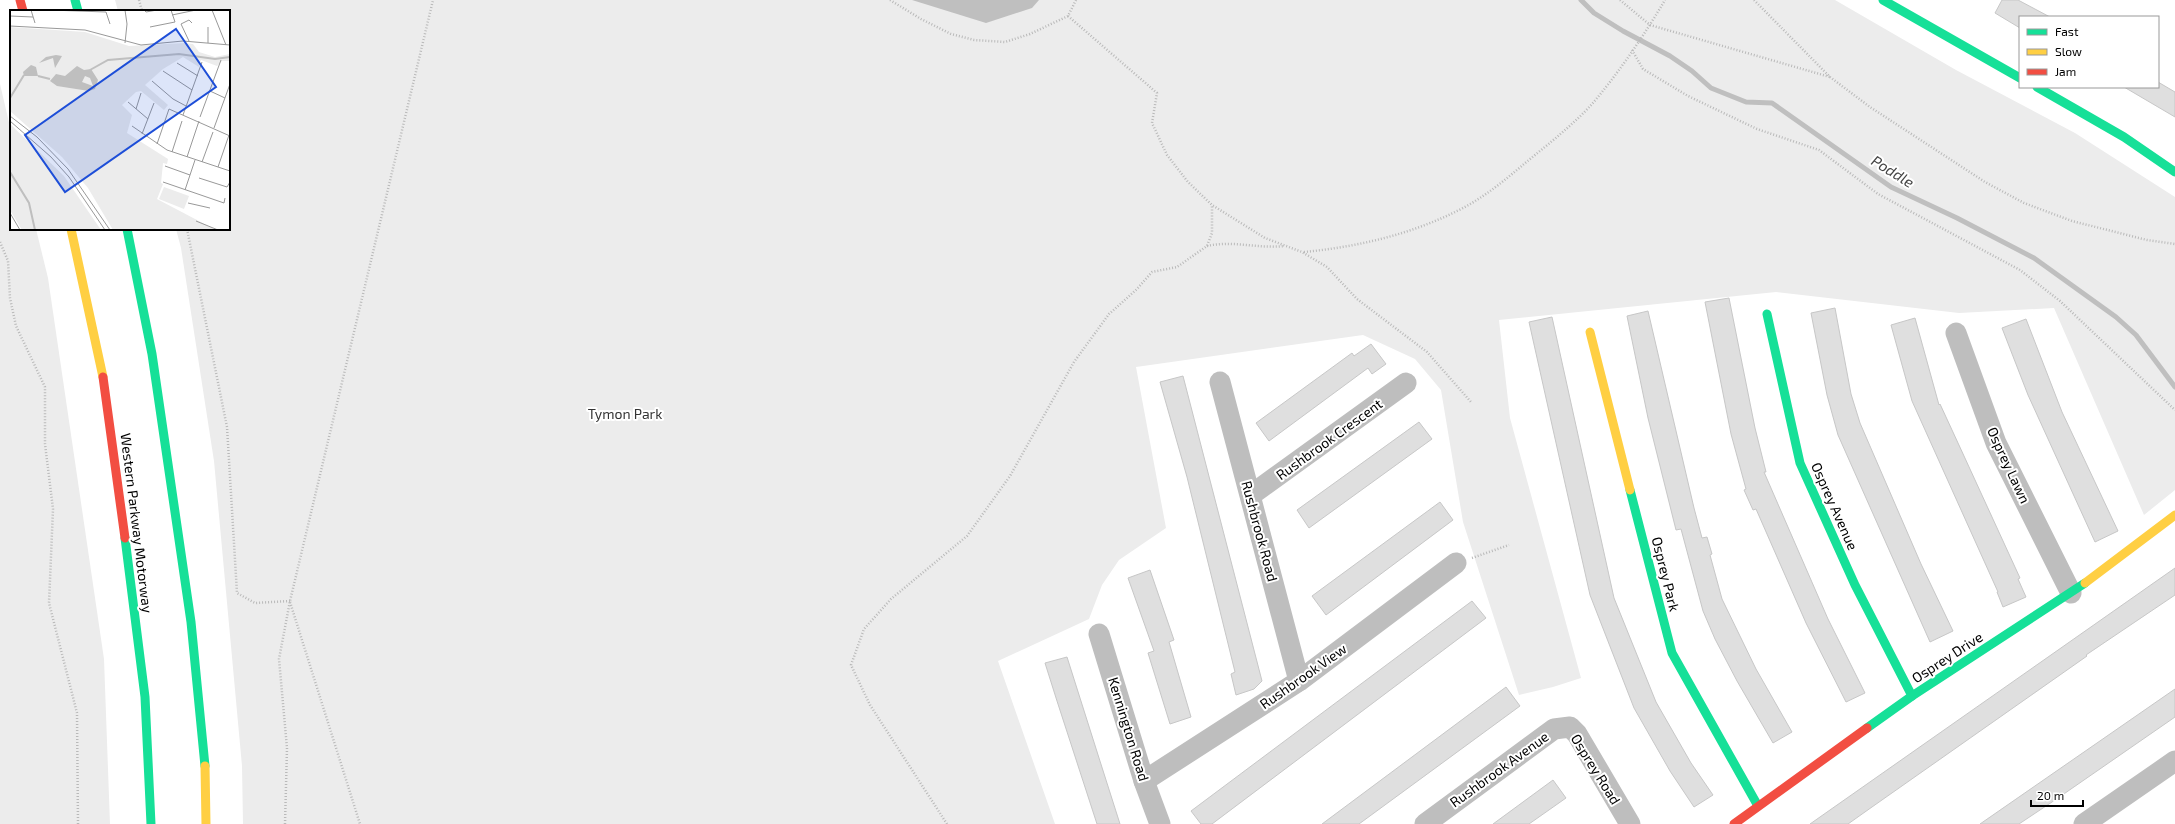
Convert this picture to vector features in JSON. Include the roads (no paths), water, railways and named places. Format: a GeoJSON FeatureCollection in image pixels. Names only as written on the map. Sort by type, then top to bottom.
{"type":"FeatureCollection","features":[{"type":"Feature","properties":{"kind":"main road"},"geometry":{"type":"LineString","coordinates":[[20,0],[23,10]]}},
{"type":"Feature","properties":{"kind":"main road"},"geometry":{"type":"LineString","coordinates":[[75,0],[78,10]]}},
{"type":"Feature","properties":{"kind":"main road"},"geometry":{"type":"LineString","coordinates":[[1883,0],[2019,77]]}},
{"type":"Feature","properties":{"kind":"main road"},"geometry":{"type":"LineString","coordinates":[[2038,88],[2124,137],[2175,172]]}},
{"type":"Feature","properties":{"kind":"main road","name":"Western Parkway Motorway"},"geometry":{"type":"LineString","coordinates":[[71,230],[106,391],[145,697],[151,824]]}},
{"type":"Feature","properties":{"kind":"main road"},"geometry":{"type":"LineString","coordinates":[[127,230],[152,354],[191,622],[205,762],[206,824]]}},
{"type":"Feature","properties":{"kind":"main road","name":"Osprey Avenue"},"geometry":{"type":"LineString","coordinates":[[1766,314],[1800,463],[1854,585],[1912,696]]}},
{"type":"Feature","properties":{"kind":"main road","name":"Osprey Park"},"geometry":{"type":"LineString","coordinates":[[1590,332],[1672,653],[1758,806]]}},
{"type":"Feature","properties":{"kind":"main road","name":"Osprey Drive"},"geometry":{"type":"LineString","coordinates":[[1734,824],[1912,696],[2070,593],[2175,515]]}},
{"type":"Feature","properties":{"kind":"street","name":"Osprey Lawn"},"geometry":{"type":"LineString","coordinates":[[1956,333],[1996,443],[2070,593]]}},
{"type":"Feature","properties":{"kind":"street","name":"Rushbrook Road"},"geometry":{"type":"LineString","coordinates":[[1220,382],[1300,681]]}},
{"type":"Feature","properties":{"kind":"street","name":"Rushbrook Crescent"},"geometry":{"type":"LineString","coordinates":[[1251,495],[1406,383]]}},
{"type":"Feature","properties":{"kind":"street","name":"Rushbrook View"},"geometry":{"type":"LineString","coordinates":[[1144,781],[1300,681],[1463,561]]}},
{"type":"Feature","properties":{"kind":"street","name":"Kennington Road"},"geometry":{"type":"LineString","coordinates":[[1099,634],[1144,781],[1160,824]]}},
{"type":"Feature","properties":{"kind":"street","name":"Osprey Road"},"geometry":{"type":"LineString","coordinates":[[1554,729],[1570,727],[1577,734],[1630,824]]}},
{"type":"Feature","properties":{"kind":"street","name":"Rushbrook Avenue"},"geometry":{"type":"LineString","coordinates":[[1425,824],[1554,729]]}},
{"type":"Feature","properties":{"kind":"street"},"geometry":{"type":"LineString","coordinates":[[2085,824],[2175,761]]}},
{"type":"Feature","properties":{"kind":"waterway","name":"Poddle"},"geometry":{"type":"LineString","coordinates":[[1581,0],[1594,13],[1623,31],[1670,56],[1692,71],[1711,88],[1746,102],[1772,103],[1891,187],[1957,218],[2034,258],[2116,317],[2136,335],[2175,387]]}},
{"type":"Feature","properties":{"kind":"park label","name":"Tymon Park"},"geometry":{"type":"Point","coordinates":[625,413]}}]}
